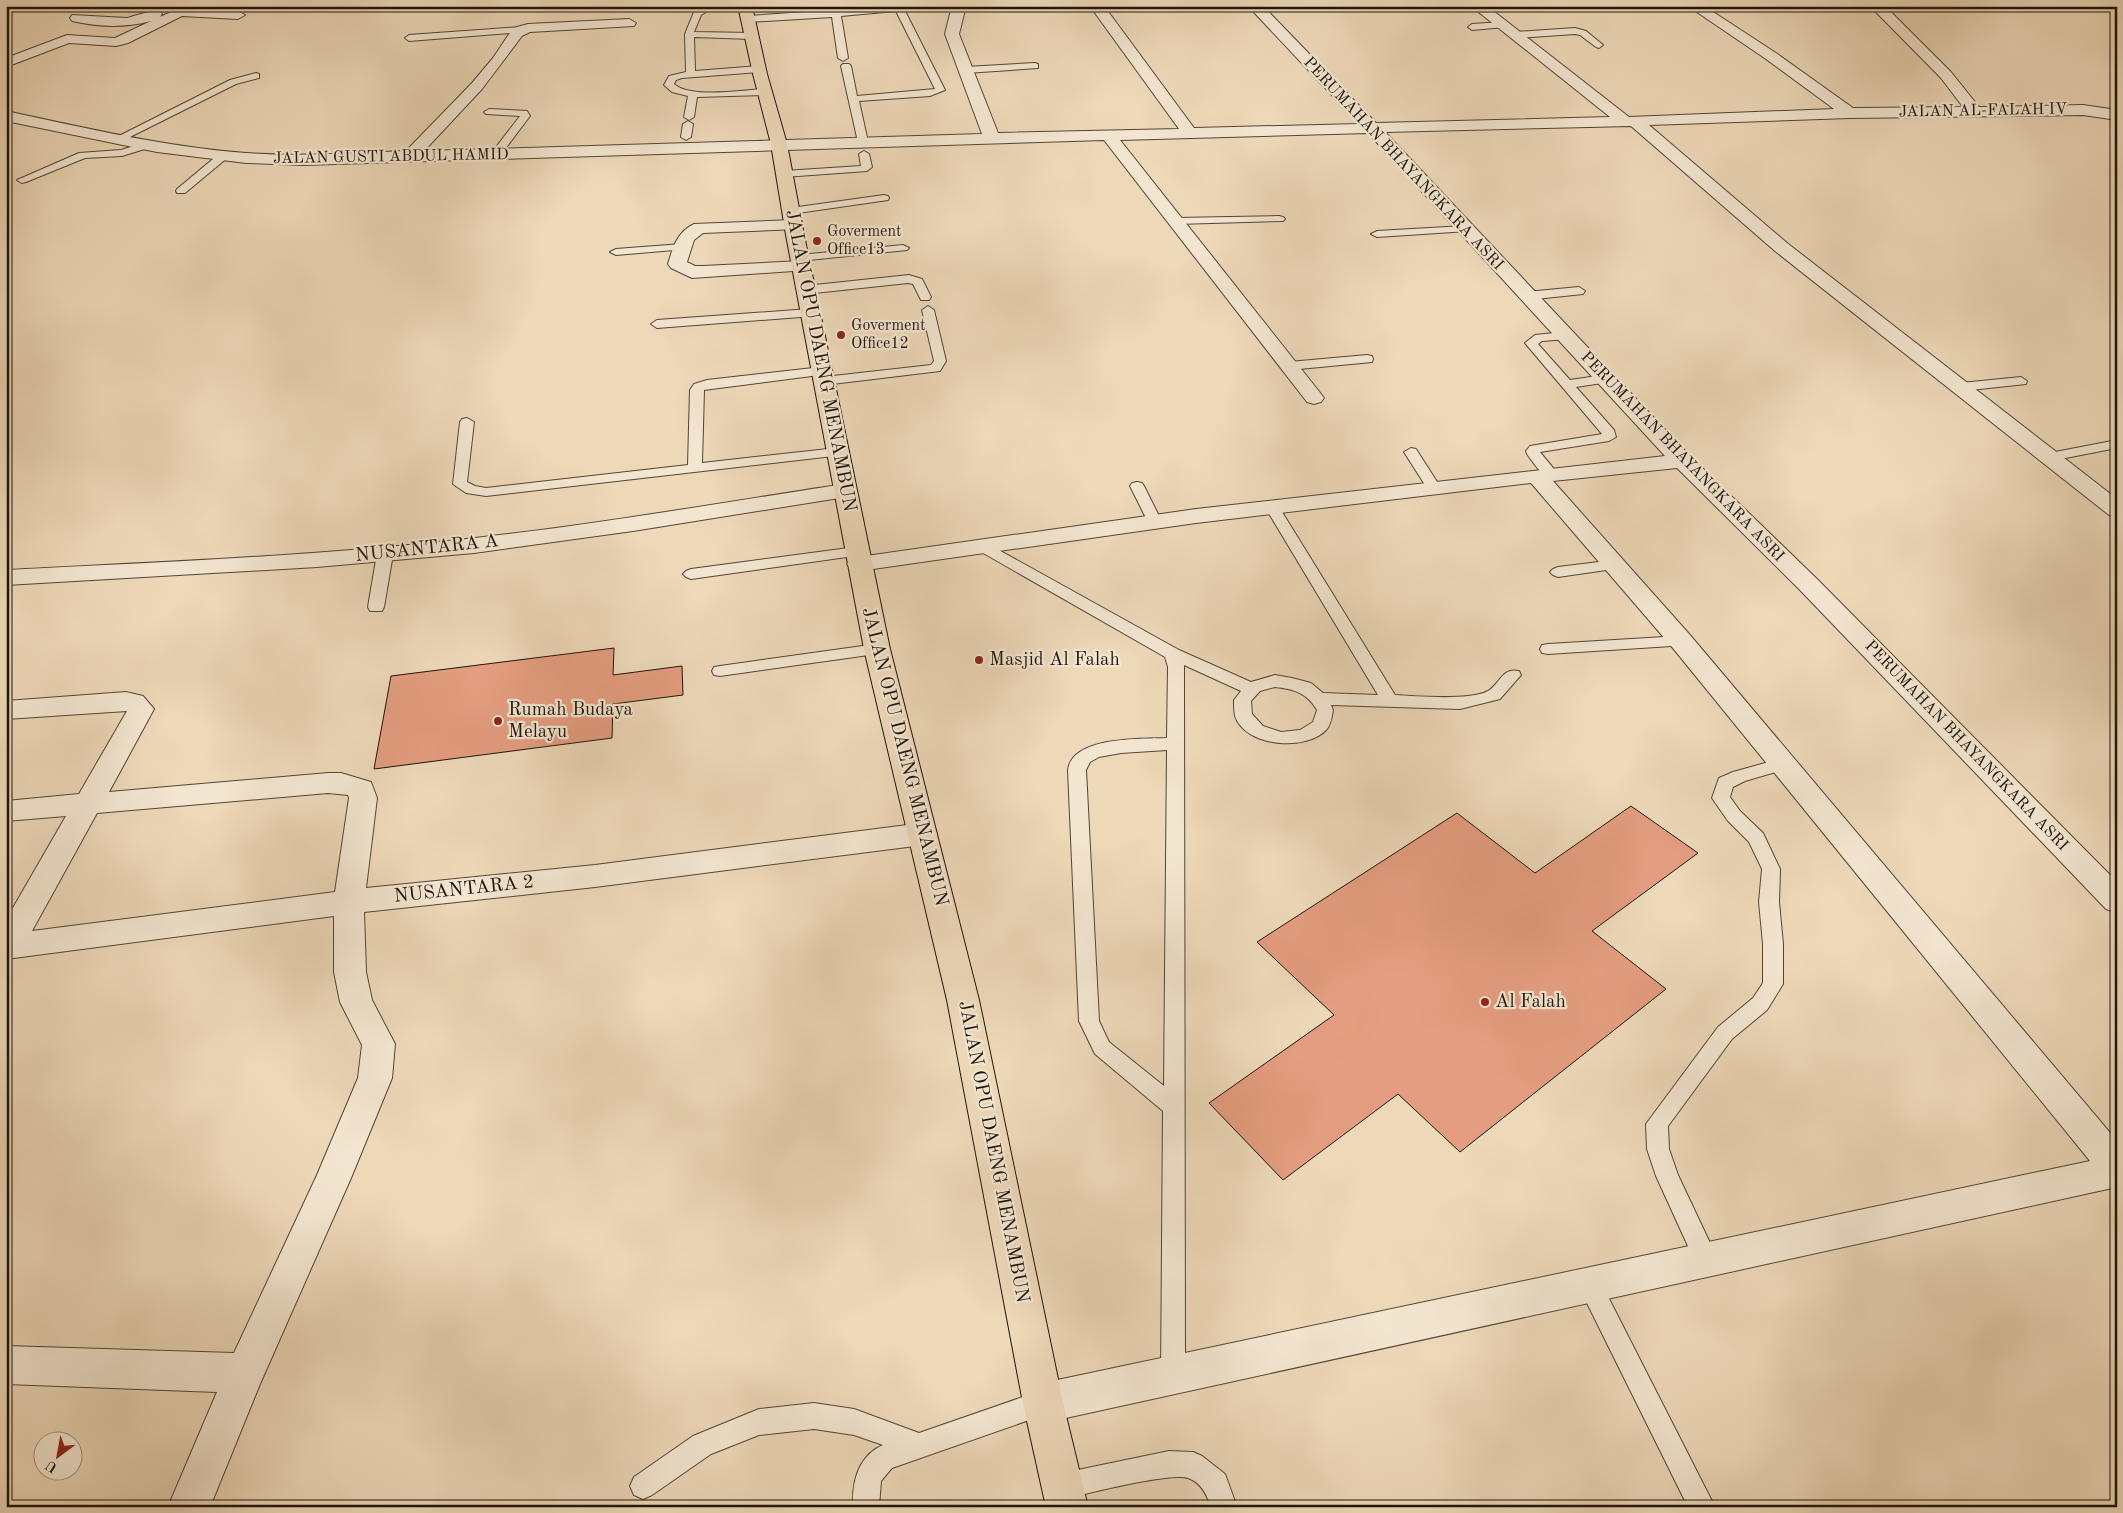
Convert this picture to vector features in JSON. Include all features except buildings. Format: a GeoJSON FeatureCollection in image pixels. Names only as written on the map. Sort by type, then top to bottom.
{"type":"FeatureCollection","features":[{"type":"Feature","properties":{"kind":"highway","name":"JALAN OPU DAENG MENAMBUN"},"geometry":{"type":"LineString","coordinates":[[748,21],[779,144],[844,491],[877,648],[963,1000],[1043,1403],[1065,1496]]}},
{"type":"Feature","properties":{"kind":"street"},"geometry":{"type":"LineString","coordinates":[[77,18],[131,23],[143,20],[167,6]]}},
{"type":"Feature","properties":{"kind":"street","name":"PERUMAHAN BHAYANGKARA ASRI"},"geometry":{"type":"LineString","coordinates":[[1255,6],[1372,128],[1526,296],[1682,461],[1808,584],[2117,901]]}},
{"type":"Feature","properties":{"kind":"street"},"geometry":{"type":"LineString","coordinates":[[1478,6],[1630,121],[1781,247],[2117,510]]}},
{"type":"Feature","properties":{"kind":"street"},"geometry":{"type":"LineString","coordinates":[[1695,6],[1770,56],[1849,113]]}},
{"type":"Feature","properties":{"kind":"street"},"geometry":{"type":"LineString","coordinates":[[1877,6],[1946,75],[1975,112]]}},
{"type":"Feature","properties":{"kind":"street"},"geometry":{"type":"LineString","coordinates":[[958,7],[952,34],[992,139]]}},
{"type":"Feature","properties":{"kind":"street"},"geometry":{"type":"LineString","coordinates":[[6,63],[67,39],[116,42],[123,40],[180,12],[238,15]]}},
{"type":"Feature","properties":{"kind":"street"},"geometry":{"type":"LineString","coordinates":[[1102,13],[1190,133]]}},
{"type":"Feature","properties":{"kind":"street"},"geometry":{"type":"LineString","coordinates":[[410,156],[457,110],[501,58],[515,34],[521,30],[629,24]]}},
{"type":"Feature","properties":{"kind":"street","name":"JALAN AL-FALAH IV"},"geometry":{"type":"LineString","coordinates":[[1372,128],[1849,113],[2084,110],[2117,115]]}},
{"type":"Feature","properties":{"kind":"street","name":"JALAN GUSTI ABDUL HAMID"},"geometry":{"type":"LineString","coordinates":[[6,116],[146,145],[223,156],[304,160],[410,156],[495,156],[779,144],[864,148],[992,139],[1372,128]]}},
{"type":"Feature","properties":{"kind":"street"},"geometry":{"type":"LineString","coordinates":[[1109,136],[1314,398]]}},
{"type":"Feature","properties":{"kind":"street"},"geometry":{"type":"LineString","coordinates":[[792,218],[700,228],[692,231],[686,236],[677,264],[692,272],[804,282]]}},
{"type":"Feature","properties":{"kind":"street"},"geometry":{"type":"LineString","coordinates":[[858,558],[983,546],[1272,507],[1682,461]]}},
{"type":"Feature","properties":{"kind":"street"},"geometry":{"type":"LineString","coordinates":[[1544,475],[1615,565],[1681,641],[2117,1167]]}},
{"type":"Feature","properties":{"kind":"street","name":"NUSANTARA A"},"geometry":{"type":"LineString","coordinates":[[6,578],[385,554],[520,540],[844,491]]}},
{"type":"Feature","properties":{"kind":"street"},"geometry":{"type":"LineString","coordinates":[[6,710],[126,701],[134,702],[141,708],[6,947]]}},
{"type":"Feature","properties":{"kind":"street"},"geometry":{"type":"LineString","coordinates":[[6,811],[141,801],[328,783],[352,785],[361,789],[364,798],[350,902],[350,972],[356,1002],[379,1044],[375,1078],[333,1178],[244,1373],[190,1507]]}},
{"type":"Feature","properties":{"kind":"street","name":"NUSANTARA 2"},"geometry":{"type":"LineString","coordinates":[[6,947],[350,902],[594,876],[923,834]]}},
{"type":"Feature","properties":{"kind":"street"},"geometry":{"type":"LineString","coordinates":[[1043,1403],[2117,1171]]}},
{"type":"Feature","properties":{"kind":"street"},"geometry":{"type":"LineString","coordinates":[[6,1365],[244,1373]]}},
{"type":"Feature","properties":{"kind":"lane"},"geometry":{"type":"LineString","coordinates":[[691,74],[689,34],[697,14],[712,6]]}},
{"type":"Feature","properties":{"kind":"lane"},"geometry":{"type":"LineString","coordinates":[[689,34],[748,21],[899,8],[958,7]]}},
{"type":"Feature","properties":{"kind":"lane"},"geometry":{"type":"LineString","coordinates":[[853,98],[930,93],[940,90],[899,8]]}},
{"type":"Feature","properties":{"kind":"lane"},"geometry":{"type":"LineString","coordinates":[[784,174],[863,169],[868,167],[844,62],[836,14]]}},
{"type":"Feature","properties":{"kind":"lane"},"geometry":{"type":"LineString","coordinates":[[1472,27],[1502,25]]}},
{"type":"Feature","properties":{"kind":"lane"},"geometry":{"type":"LineString","coordinates":[[410,38],[521,30]]}},
{"type":"Feature","properties":{"kind":"lane"},"geometry":{"type":"LineString","coordinates":[[1515,35],[1575,31],[1583,33],[1599,44]]}},
{"type":"Feature","properties":{"kind":"lane"},"geometry":{"type":"LineString","coordinates":[[966,70],[1035,66]]}},
{"type":"Feature","properties":{"kind":"lane"},"geometry":{"type":"LineString","coordinates":[[691,74],[762,80],[693,94],[671,90],[669,85],[669,81],[675,76],[691,74]]}},
{"type":"Feature","properties":{"kind":"lane"},"geometry":{"type":"LineString","coordinates":[[118,139],[233,82],[256,76]]}},
{"type":"Feature","properties":{"kind":"lane"},"geometry":{"type":"LineString","coordinates":[[686,138],[693,94]]}},
{"type":"Feature","properties":{"kind":"lane"},"geometry":{"type":"LineString","coordinates":[[489,112],[520,112],[524,113],[525,116],[495,156]]}},
{"type":"Feature","properties":{"kind":"lane"},"geometry":{"type":"LineString","coordinates":[[22,180],[83,155],[122,153],[146,145]]}},
{"type":"Feature","properties":{"kind":"lane"},"geometry":{"type":"LineString","coordinates":[[181,191],[223,156]]}},
{"type":"Feature","properties":{"kind":"lane"},"geometry":{"type":"LineString","coordinates":[[792,218],[884,198]]}},
{"type":"Feature","properties":{"kind":"lane"},"geometry":{"type":"LineString","coordinates":[[1176,222],[1279,219]]}},
{"type":"Feature","properties":{"kind":"lane"},"geometry":{"type":"LineString","coordinates":[[1377,234],[1464,229]]}},
{"type":"Feature","properties":{"kind":"lane"},"geometry":{"type":"LineString","coordinates":[[616,252],[682,248]]}},
{"type":"Feature","properties":{"kind":"lane"},"geometry":{"type":"LineString","coordinates":[[657,324],[804,282],[903,248]]}},
{"type":"Feature","properties":{"kind":"lane"},"geometry":{"type":"LineString","coordinates":[[696,468],[697,390],[699,387],[707,384],[935,368],[940,361],[927,303],[918,282],[909,279],[804,282]]}},
{"type":"Feature","properties":{"kind":"lane"},"geometry":{"type":"LineString","coordinates":[[1526,296],[1579,291]]}},
{"type":"Feature","properties":{"kind":"lane"},"geometry":{"type":"LineString","coordinates":[[1544,475],[1534,454],[1534,449],[1609,437],[1609,432],[1531,343],[1539,338],[1564,336]]}},
{"type":"Feature","properties":{"kind":"lane"},"geometry":{"type":"LineString","coordinates":[[1289,366],[1367,359]]}},
{"type":"Feature","properties":{"kind":"lane"},"geometry":{"type":"LineString","coordinates":[[1567,384],[1604,379]]}},
{"type":"Feature","properties":{"kind":"lane"},"geometry":{"type":"LineString","coordinates":[[1961,388],[2021,381]]}},
{"type":"Feature","properties":{"kind":"lane"},"geometry":{"type":"LineString","coordinates":[[466,422],[460,484],[471,490],[486,492],[837,452]]}},
{"type":"Feature","properties":{"kind":"lane"},"geometry":{"type":"LineString","coordinates":[[2050,457],[2117,444]]}},
{"type":"Feature","properties":{"kind":"lane"},"geometry":{"type":"LineString","coordinates":[[1411,452],[1434,488]]}},
{"type":"Feature","properties":{"kind":"lane"},"geometry":{"type":"LineString","coordinates":[[1137,486],[1155,522]]}},
{"type":"Feature","properties":{"kind":"lane"},"geometry":{"type":"LineString","coordinates":[[1272,507],[1390,700]]}},
{"type":"Feature","properties":{"kind":"lane"},"geometry":{"type":"LineString","coordinates":[[983,546],[1173,654],[1251,689]]}},
{"type":"Feature","properties":{"kind":"lane"},"geometry":{"type":"LineString","coordinates":[[376,607],[385,554]]}},
{"type":"Feature","properties":{"kind":"lane"},"geometry":{"type":"LineString","coordinates":[[691,574],[858,558]]}},
{"type":"Feature","properties":{"kind":"lane"},"geometry":{"type":"LineString","coordinates":[[1558,572],[1615,565]]}},
{"type":"Feature","properties":{"kind":"lane"},"geometry":{"type":"LineString","coordinates":[[1548,649],[1681,641]]}},
{"type":"Feature","properties":{"kind":"lane"},"geometry":{"type":"LineString","coordinates":[[720,670],[877,648]]}},
{"type":"Feature","properties":{"kind":"lane"},"geometry":{"type":"LineString","coordinates":[[1173,654],[1176,667],[1174,744],[1173,1375]]}},
{"type":"Feature","properties":{"kind":"lane"},"geometry":{"type":"LineString","coordinates":[[1320,699],[1460,703],[1494,695],[1513,675]]}},
{"type":"Feature","properties":{"kind":"lane"},"geometry":{"type":"LineString","coordinates":[[1274,681],[1298,684],[1317,695],[1320,699],[1325,710],[1321,725],[1304,736],[1280,738],[1257,730],[1244,716],[1242,700],[1251,689],[1274,681]]}},
{"type":"Feature","properties":{"kind":"lane"},"geometry":{"type":"LineString","coordinates":[[1174,744],[1098,749],[1085,755],[1078,764],[1077,776],[1089,1021],[1102,1048],[1174,1107]]}},
{"type":"Feature","properties":{"kind":"lane"},"geometry":{"type":"LineString","coordinates":[[1706,1260],[1667,1176],[1658,1149],[1657,1124],[1725,1033],[1760,1004],[1772,984],[1773,944],[1769,902],[1771,869],[1756,838],[1734,816],[1721,798],[1725,783],[1739,776],[1783,764]]}},
{"type":"Feature","properties":{"kind":"lane"},"geometry":{"type":"LineString","coordinates":[[1590,1285],[1702,1507]]}},
{"type":"Feature","properties":{"kind":"lane"},"geometry":{"type":"LineString","coordinates":[[866,1507],[866,1486],[872,1467],[884,1458],[1043,1403]]}},
{"type":"Feature","properties":{"kind":"lane"},"geometry":{"type":"LineString","coordinates":[[643,1486],[702,1445],[759,1422],[814,1416],[854,1422],[920,1446]]}},
{"type":"Feature","properties":{"kind":"lane"},"geometry":{"type":"LineString","coordinates":[[1065,1496],[1169,1464],[1193,1465],[1216,1483],[1224,1507]]}},
{"type":"Feature","properties":{"kind":"place","name":"Goverment Office13"},"geometry":{"type":"Point","coordinates":[817,241]}},
{"type":"Feature","properties":{"kind":"place","name":"Goverment Office12"},"geometry":{"type":"Point","coordinates":[841,335]}},
{"type":"Feature","properties":{"kind":"place","name":"Masjid Al Falah"},"geometry":{"type":"Point","coordinates":[979,660]}},
{"type":"Feature","properties":{"kind":"place","name":"Rumah Budaya Melayu"},"geometry":{"type":"Point","coordinates":[498,721]}},
{"type":"Feature","properties":{"kind":"place","name":"Al Falah"},"geometry":{"type":"Point","coordinates":[1485,1002]}}]}
